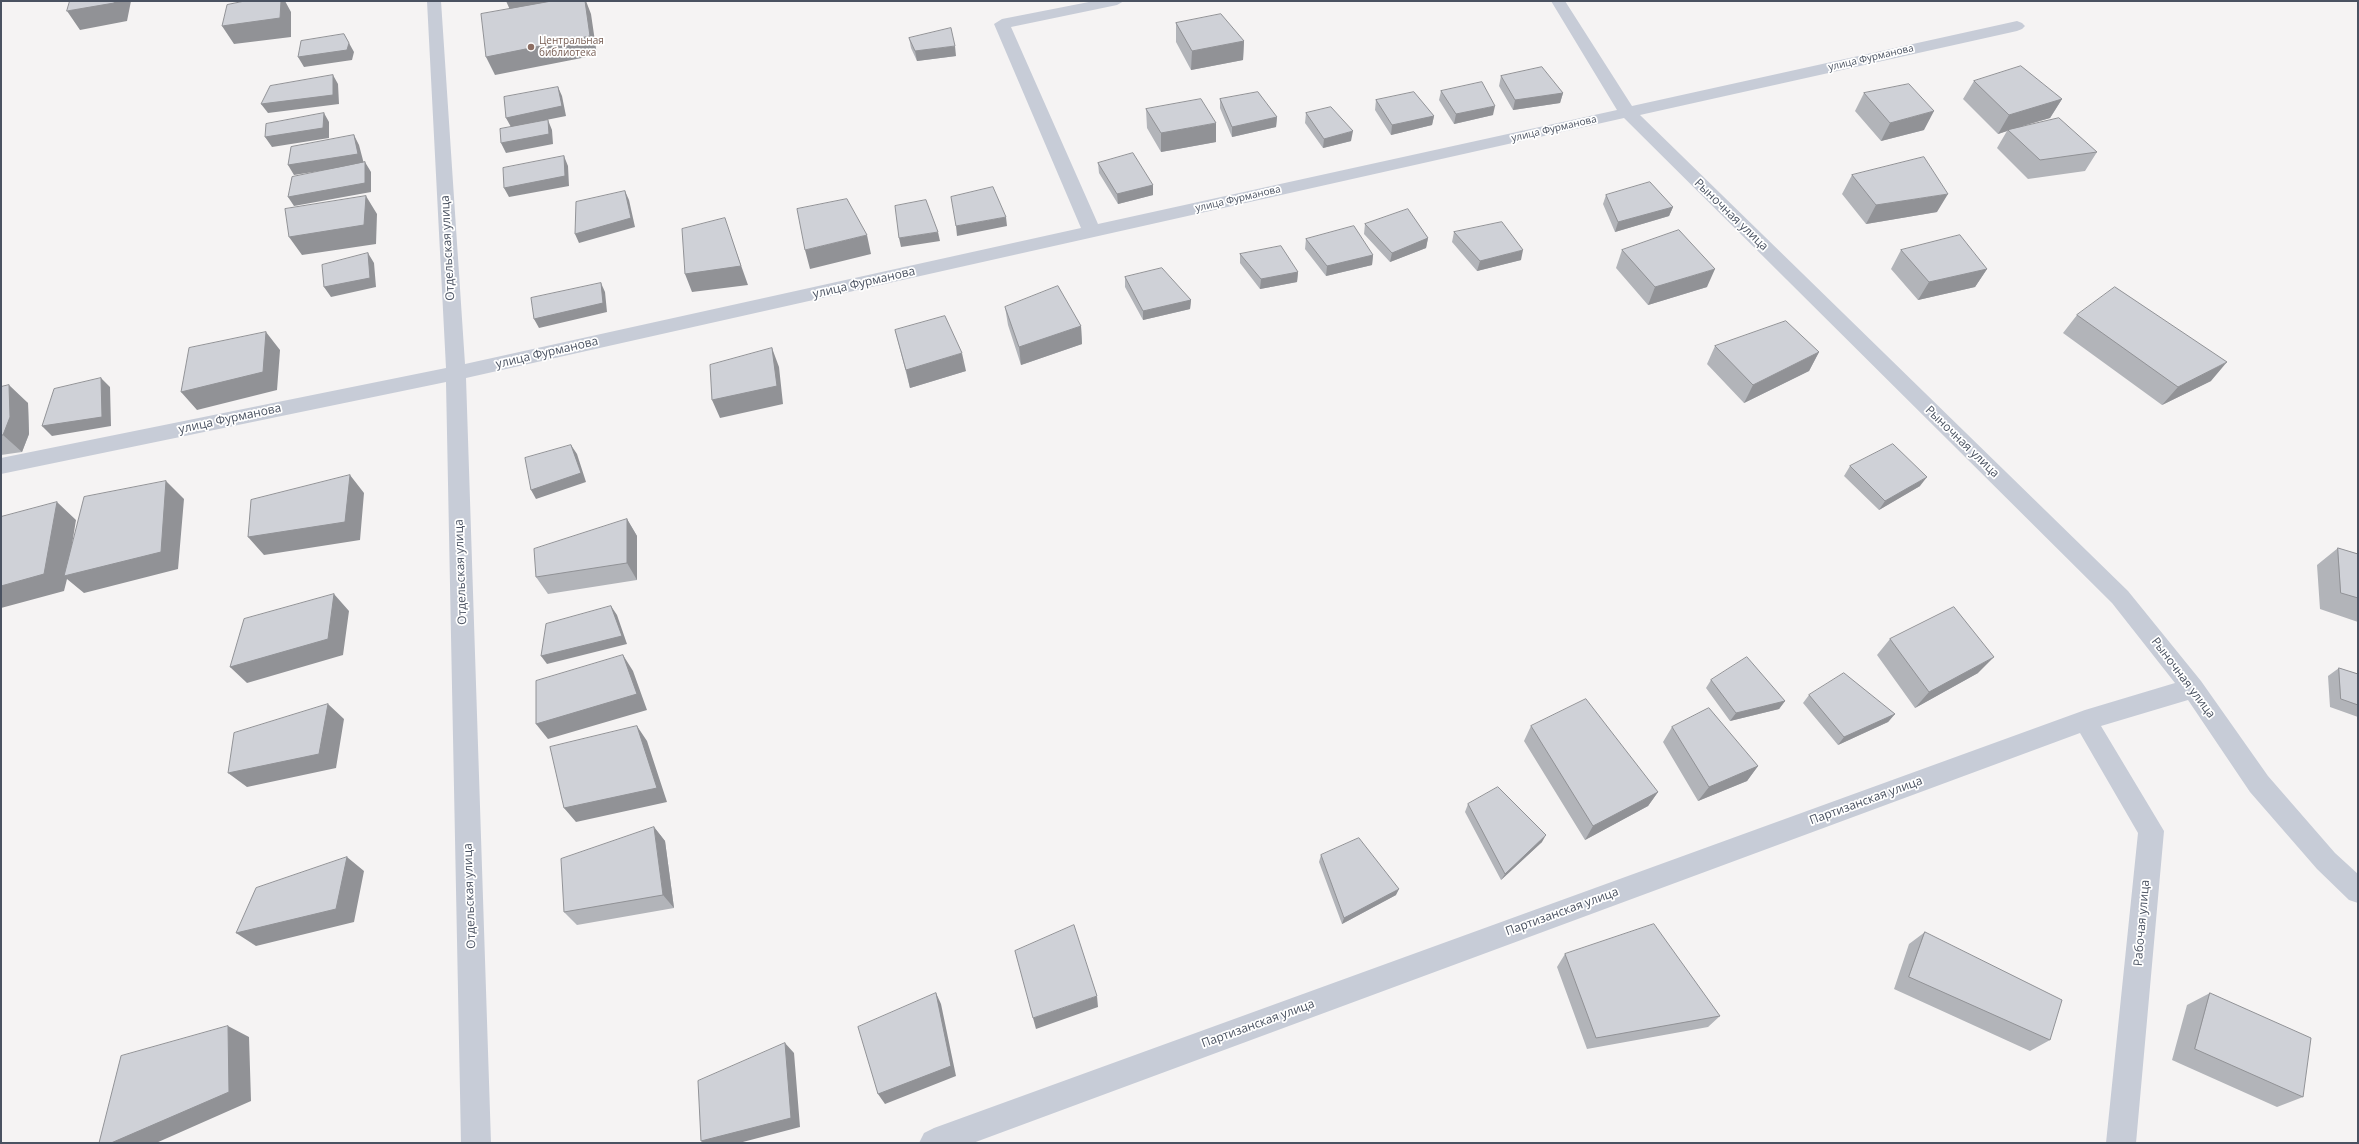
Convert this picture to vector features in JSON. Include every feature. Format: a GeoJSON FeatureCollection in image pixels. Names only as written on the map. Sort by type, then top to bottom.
{"type":"FeatureCollection","features":[{"type":"Feature","properties":{"kind":"street","name":"Отдельская улица"},"geometry":{"type":"LineString","coordinates":[[434,1],[456,373],[476,1143]]}},
{"type":"Feature","properties":{"kind":"street"},"geometry":{"type":"LineString","coordinates":[[1092,232],[1002,24],[1117,1]]}},
{"type":"Feature","properties":{"kind":"street","name":"Рыночная улица"},"geometry":{"type":"LineString","coordinates":[[1558,1],[1627,112],[2120,597],[2193,688],[2259,784],[2326,861],[2358,891]]}},
{"type":"Feature","properties":{"kind":"street","name":"улица Фурманова"},"geometry":{"type":"LineString","coordinates":[[1,466],[456,373],[2017,26]]}},
{"type":"Feature","properties":{"kind":"street","name":"Партизанская улица"},"geometry":{"type":"LineString","coordinates":[[934,1143],[2085,720],[2193,688]]}},
{"type":"Feature","properties":{"kind":"street","name":"Рабочая улица"},"geometry":{"type":"LineString","coordinates":[[2085,720],[2151,831],[2121,1143]]}},
{"type":"Feature","properties":{"kind":"building"},"geometry":{"type":"Polygon","coordinates":[[[70,1],[115,1],[114,3],[67,11],[70,1]]]}},
{"type":"Feature","properties":{"kind":"building"},"geometry":{"type":"Polygon","coordinates":[[[245,1],[281,1],[280,18],[222,26],[227,5],[245,1]]]}},
{"type":"Feature","properties":{"kind":"building"},"geometry":{"type":"Polygon","coordinates":[[[552,1],[585,1],[590,36],[486,57],[481,14],[552,1]]]}},
{"type":"Feature","properties":{"kind":"building"},"geometry":{"type":"Polygon","coordinates":[[[1221,14],[1244,41],[1192,51],[1176,23],[1221,14]]]}},
{"type":"Feature","properties":{"kind":"building"},"geometry":{"type":"Polygon","coordinates":[[[951,28],[955,46],[915,51],[909,38],[951,28]]]}},
{"type":"Feature","properties":{"kind":"building"},"geometry":{"type":"Polygon","coordinates":[[[344,34],[349,43],[347,50],[298,57],[301,41],[344,34]]]}},
{"type":"Feature","properties":{"kind":"building"},"geometry":{"type":"Polygon","coordinates":[[[2021,66],[2062,99],[2009,115],[1974,81],[2021,66]]]}},
{"type":"Feature","properties":{"kind":"building"},"geometry":{"type":"Polygon","coordinates":[[[1542,67],[1563,93],[1515,100],[1501,76],[1542,67]]]}},
{"type":"Feature","properties":{"kind":"building"},"geometry":{"type":"Polygon","coordinates":[[[333,75],[333,95],[261,104],[270,86],[333,75]]]}},
{"type":"Feature","properties":{"kind":"building"},"geometry":{"type":"Polygon","coordinates":[[[1482,82],[1495,106],[1456,114],[1441,91],[1482,82]]]}},
{"type":"Feature","properties":{"kind":"building"},"geometry":{"type":"Polygon","coordinates":[[[1909,84],[1934,111],[1890,123],[1864,93],[1909,84]]]}},
{"type":"Feature","properties":{"kind":"building"},"geometry":{"type":"Polygon","coordinates":[[[558,87],[562,106],[506,118],[504,97],[558,87]]]}},
{"type":"Feature","properties":{"kind":"building"},"geometry":{"type":"Polygon","coordinates":[[[1258,92],[1277,117],[1232,127],[1220,99],[1258,92]]]}},
{"type":"Feature","properties":{"kind":"building"},"geometry":{"type":"Polygon","coordinates":[[[1414,92],[1434,116],[1392,125],[1376,100],[1414,92]]]}},
{"type":"Feature","properties":{"kind":"building"},"geometry":{"type":"Polygon","coordinates":[[[1201,99],[1216,123],[1161,133],[1146,109],[1201,99]]]}},
{"type":"Feature","properties":{"kind":"building"},"geometry":{"type":"Polygon","coordinates":[[[1331,107],[1353,131],[1324,139],[1306,113],[1331,107]]]}},
{"type":"Feature","properties":{"kind":"building"},"geometry":{"type":"Polygon","coordinates":[[[324,113],[323,128],[265,137],[266,124],[324,113]]]}},
{"type":"Feature","properties":{"kind":"building"},"geometry":{"type":"Polygon","coordinates":[[[2059,118],[2097,152],[2040,160],[2008,130],[2059,118]]]}},
{"type":"Feature","properties":{"kind":"building"},"geometry":{"type":"Polygon","coordinates":[[[548,120],[549,134],[501,143],[500,129],[548,120]]]}},
{"type":"Feature","properties":{"kind":"building"},"geometry":{"type":"Polygon","coordinates":[[[354,135],[358,154],[288,165],[291,147],[354,135]]]}},
{"type":"Feature","properties":{"kind":"building"},"geometry":{"type":"Polygon","coordinates":[[[1133,153],[1153,185],[1117,194],[1098,163],[1133,153]]]}},
{"type":"Feature","properties":{"kind":"building"},"geometry":{"type":"Polygon","coordinates":[[[564,156],[565,176],[504,188],[503,168],[564,156]]]}},
{"type":"Feature","properties":{"kind":"building"},"geometry":{"type":"Polygon","coordinates":[[[1924,157],[1948,194],[1876,205],[1852,175],[1924,157]]]}},
{"type":"Feature","properties":{"kind":"building"},"geometry":{"type":"Polygon","coordinates":[[[365,162],[365,183],[288,197],[292,177],[365,162]]]}},
{"type":"Feature","properties":{"kind":"building"},"geometry":{"type":"Polygon","coordinates":[[[1650,182],[1673,207],[1618,222],[1606,195],[1650,182]]]}},
{"type":"Feature","properties":{"kind":"building"},"geometry":{"type":"Polygon","coordinates":[[[993,187],[1006,217],[956,226],[951,197],[993,187]]]}},
{"type":"Feature","properties":{"kind":"building"},"geometry":{"type":"Polygon","coordinates":[[[625,191],[631,218],[575,234],[576,202],[625,191]]]}},
{"type":"Feature","properties":{"kind":"building"},"geometry":{"type":"Polygon","coordinates":[[[366,196],[364,225],[289,237],[285,209],[366,196]]]}},
{"type":"Feature","properties":{"kind":"building"},"geometry":{"type":"Polygon","coordinates":[[[847,199],[867,235],[805,250],[797,209],[847,199]]]}},
{"type":"Feature","properties":{"kind":"building"},"geometry":{"type":"Polygon","coordinates":[[[926,200],[938,232],[899,238],[895,206],[926,200]]]}},
{"type":"Feature","properties":{"kind":"building"},"geometry":{"type":"Polygon","coordinates":[[[1408,209],[1428,238],[1392,253],[1365,224],[1408,209]]]}},
{"type":"Feature","properties":{"kind":"building"},"geometry":{"type":"Polygon","coordinates":[[[725,218],[741,266],[685,274],[682,229],[725,218]]]}},
{"type":"Feature","properties":{"kind":"building"},"geometry":{"type":"Polygon","coordinates":[[[1502,222],[1523,250],[1480,261],[1454,232],[1502,222]]]}},
{"type":"Feature","properties":{"kind":"building"},"geometry":{"type":"Polygon","coordinates":[[[1354,226],[1373,255],[1327,266],[1306,239],[1354,226]]]}},
{"type":"Feature","properties":{"kind":"building"},"geometry":{"type":"Polygon","coordinates":[[[1679,230],[1715,269],[1655,287],[1622,250],[1679,230]]]}},
{"type":"Feature","properties":{"kind":"building"},"geometry":{"type":"Polygon","coordinates":[[[1960,235],[1987,269],[1929,282],[1901,250],[1960,235]]]}},
{"type":"Feature","properties":{"kind":"building"},"geometry":{"type":"Polygon","coordinates":[[[1281,246],[1298,272],[1261,279],[1240,254],[1281,246]]]}},
{"type":"Feature","properties":{"kind":"building"},"geometry":{"type":"Polygon","coordinates":[[[368,253],[370,278],[324,287],[322,265],[368,253]]]}},
{"type":"Feature","properties":{"kind":"building"},"geometry":{"type":"Polygon","coordinates":[[[1162,268],[1191,300],[1143,311],[1125,277],[1162,268]]]}},
{"type":"Feature","properties":{"kind":"building"},"geometry":{"type":"Polygon","coordinates":[[[601,283],[603,303],[534,319],[531,298],[601,283]]]}},
{"type":"Feature","properties":{"kind":"building"},"geometry":{"type":"Polygon","coordinates":[[[1058,286],[1081,326],[1019,347],[1005,307],[1058,286]]]}},
{"type":"Feature","properties":{"kind":"building"},"geometry":{"type":"Polygon","coordinates":[[[2115,287],[2227,362],[2178,387],[2077,315],[2115,287]]]}},
{"type":"Feature","properties":{"kind":"building"},"geometry":{"type":"Polygon","coordinates":[[[945,316],[962,353],[906,370],[895,330],[945,316]]]}},
{"type":"Feature","properties":{"kind":"building"},"geometry":{"type":"Polygon","coordinates":[[[1786,321],[1819,352],[1753,385],[1715,346],[1786,321]]]}},
{"type":"Feature","properties":{"kind":"building"},"geometry":{"type":"Polygon","coordinates":[[[266,332],[263,372],[181,392],[189,348],[266,332]]]}},
{"type":"Feature","properties":{"kind":"building"},"geometry":{"type":"Polygon","coordinates":[[[772,348],[777,386],[712,400],[710,365],[772,348]]]}},
{"type":"Feature","properties":{"kind":"building"},"geometry":{"type":"Polygon","coordinates":[[[101,378],[102,417],[42,426],[54,389],[101,378]]]}},
{"type":"Feature","properties":{"kind":"building"},"geometry":{"type":"Polygon","coordinates":[[[9,385],[10,417],[3,435],[1,435],[1,387],[9,385]]]}},
{"type":"Feature","properties":{"kind":"building"},"geometry":{"type":"Polygon","coordinates":[[[1893,444],[1927,477],[1885,501],[1850,466],[1893,444]]]}},
{"type":"Feature","properties":{"kind":"building"},"geometry":{"type":"Polygon","coordinates":[[[571,445],[581,473],[531,490],[525,458],[571,445]]]}},
{"type":"Feature","properties":{"kind":"building"},"geometry":{"type":"Polygon","coordinates":[[[350,475],[345,522],[248,537],[251,500],[350,475]]]}},
{"type":"Feature","properties":{"kind":"building"},"geometry":{"type":"Polygon","coordinates":[[[166,481],[161,552],[64,576],[84,497],[166,481]]]}},
{"type":"Feature","properties":{"kind":"building"},"geometry":{"type":"Polygon","coordinates":[[[57,502],[44,574],[1,586],[1,517],[57,502]]]}},
{"type":"Feature","properties":{"kind":"building"},"geometry":{"type":"Polygon","coordinates":[[[627,519],[627,563],[536,577],[534,549],[627,519]]]}},
{"type":"Feature","properties":{"kind":"building"},"geometry":{"type":"Polygon","coordinates":[[[2338,548],[2358,554],[2358,598],[2341,593],[2338,548]]]}},
{"type":"Feature","properties":{"kind":"building"},"geometry":{"type":"Polygon","coordinates":[[[334,594],[328,639],[230,667],[244,619],[334,594]]]}},
{"type":"Feature","properties":{"kind":"building"},"geometry":{"type":"Polygon","coordinates":[[[611,606],[622,636],[541,656],[546,624],[611,606]]]}},
{"type":"Feature","properties":{"kind":"building"},"geometry":{"type":"Polygon","coordinates":[[[1954,607],[1994,657],[1929,692],[1890,639],[1954,607]]]}},
{"type":"Feature","properties":{"kind":"building"},"geometry":{"type":"Polygon","coordinates":[[[623,655],[637,694],[536,724],[536,681],[623,655]]]}},
{"type":"Feature","properties":{"kind":"building"},"geometry":{"type":"Polygon","coordinates":[[[1747,657],[1785,701],[1736,713],[1711,680],[1747,657]]]}},
{"type":"Feature","properties":{"kind":"building"},"geometry":{"type":"Polygon","coordinates":[[[2339,668],[2358,674],[2358,705],[2341,699],[2339,668]]]}},
{"type":"Feature","properties":{"kind":"building"},"geometry":{"type":"Polygon","coordinates":[[[1844,673],[1895,714],[1844,737],[1809,695],[1844,673]]]}},
{"type":"Feature","properties":{"kind":"building"},"geometry":{"type":"Polygon","coordinates":[[[1586,699],[1658,792],[1593,826],[1531,726],[1586,699]]]}},
{"type":"Feature","properties":{"kind":"building"},"geometry":{"type":"Polygon","coordinates":[[[328,704],[319,754],[228,773],[234,733],[328,704]]]}},
{"type":"Feature","properties":{"kind":"building"},"geometry":{"type":"Polygon","coordinates":[[[1709,708],[1758,766],[1709,787],[1672,727],[1709,708]]]}},
{"type":"Feature","properties":{"kind":"building"},"geometry":{"type":"Polygon","coordinates":[[[637,726],[657,788],[564,808],[550,747],[637,726]]]}},
{"type":"Feature","properties":{"kind":"building"},"geometry":{"type":"Polygon","coordinates":[[[1498,787],[1546,835],[1505,874],[1468,804],[1498,787]]]}},
{"type":"Feature","properties":{"kind":"building"},"geometry":{"type":"Polygon","coordinates":[[[654,827],[663,895],[564,912],[561,859],[654,827]]]}},
{"type":"Feature","properties":{"kind":"building"},"geometry":{"type":"Polygon","coordinates":[[[1359,838],[1399,889],[1344,918],[1321,855],[1359,838]]]}},
{"type":"Feature","properties":{"kind":"building"},"geometry":{"type":"Polygon","coordinates":[[[347,857],[336,909],[236,933],[256,888],[347,857]]]}},
{"type":"Feature","properties":{"kind":"building"},"geometry":{"type":"Polygon","coordinates":[[[1654,924],[1720,1016],[1596,1038],[1565,954],[1654,924]]]}},
{"type":"Feature","properties":{"kind":"building"},"geometry":{"type":"Polygon","coordinates":[[[1074,925],[1097,996],[1033,1018],[1015,951],[1074,925]]]}},
{"type":"Feature","properties":{"kind":"building"},"geometry":{"type":"Polygon","coordinates":[[[1925,932],[2062,1000],[2050,1040],[1909,977],[1925,932]]]}},
{"type":"Feature","properties":{"kind":"building"},"geometry":{"type":"Polygon","coordinates":[[[936,993],[951,1066],[878,1094],[858,1027],[936,993]]]}},
{"type":"Feature","properties":{"kind":"building"},"geometry":{"type":"Polygon","coordinates":[[[2210,993],[2311,1038],[2303,1097],[2195,1049],[2210,993]]]}},
{"type":"Feature","properties":{"kind":"building"},"geometry":{"type":"Polygon","coordinates":[[[228,1026],[229,1092],[111,1143],[99,1143],[121,1056],[228,1026]]]}},
{"type":"Feature","properties":{"kind":"building"},"geometry":{"type":"Polygon","coordinates":[[[785,1043],[791,1118],[701,1141],[698,1081],[785,1043]]]}},
{"type":"Feature","properties":{"kind":"place","name":"Центральная библиотека"},"geometry":{"type":"Point","coordinates":[531,47]}}]}
